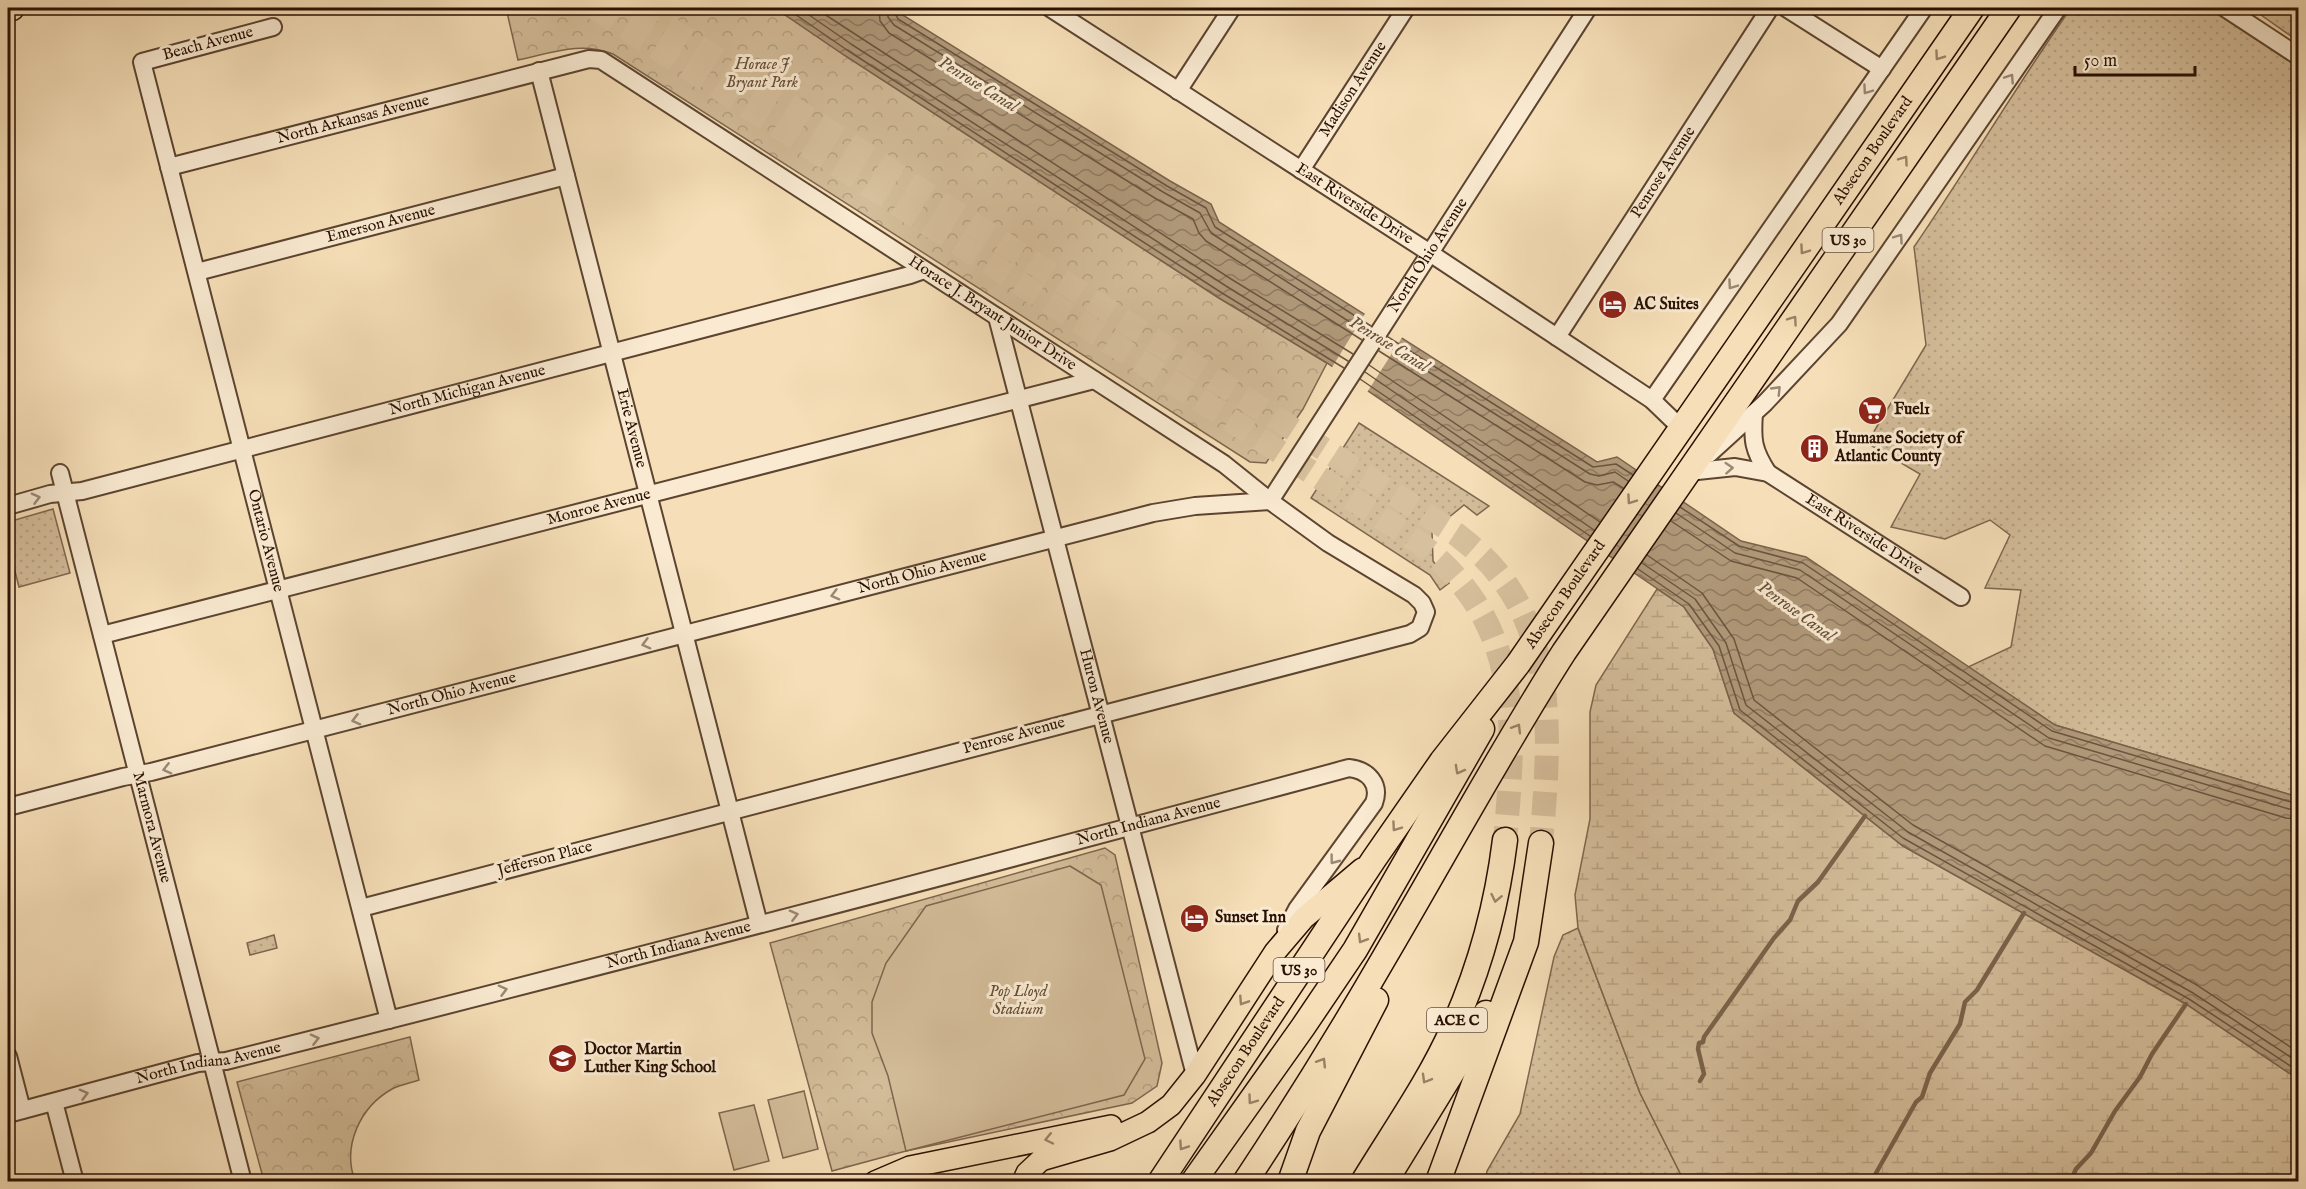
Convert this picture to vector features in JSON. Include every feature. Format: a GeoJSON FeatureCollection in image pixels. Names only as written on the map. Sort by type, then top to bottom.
{"type":"FeatureCollection","features":[{"type":"Feature","properties":{"kind":"highway","name":"Absecon Boulevard"},"geometry":{"type":"LineString","coordinates":[[1160,1182],[1374,859],[1442,761],[1518,664],[1972,8]]}},
{"type":"Feature","properties":{"kind":"highway","name":"Absecon Boulevard"},"geometry":{"type":"LineString","coordinates":[[1245,1182],[1326,1057],[1532,702],[1601,597],[2008,8]]}},
{"type":"Feature","properties":{"kind":"highway"},"geometry":{"type":"LineString","coordinates":[[1193,1182],[1310,1018],[1355,950],[1518,664]]}},
{"type":"Feature","properties":{"kind":"highway","name":"ACE C"},"geometry":{"type":"LineString","coordinates":[[1363,1182],[1426,1080],[1461,1010],[1492,916],[1505,840]]}},
{"type":"Feature","properties":{"kind":"highway","name":"ACE C"},"geometry":{"type":"LineString","coordinates":[[1438,1182],[1526,942],[1540,843]]}},
{"type":"Feature","properties":{"kind":"highway"},"geometry":{"type":"LineString","coordinates":[[1384,1182],[1466,1050],[1482,1020],[1512,959],[1534,894]]}},
{"type":"Feature","properties":{"kind":"highway"},"geometry":{"type":"LineString","coordinates":[[1290,1182],[1308,1131],[1371,1012],[1414,906]]}},
{"type":"Feature","properties":{"kind":"main road"},"geometry":{"type":"LineString","coordinates":[[1275,952],[1304,918],[1374,859]]}},
{"type":"Feature","properties":{"kind":"main road","name":"Absecon Boulevard"},"geometry":{"type":"LineString","coordinates":[[1023,1182],[1027,1173],[1041,1160],[1110,1140],[1148,1122],[1171,1105],[1194,1075],[1275,952]]}},
{"type":"Feature","properties":{"kind":"main road"},"geometry":{"type":"LineString","coordinates":[[875,1182],[910,1167],[1109,1127],[1148,1122]]}},
{"type":"Feature","properties":{"kind":"street"},"geometry":{"type":"LineString","coordinates":[[1178,91],[1233,8]]}},
{"type":"Feature","properties":{"kind":"street","name":"Madison Avenue"},"geometry":{"type":"LineString","coordinates":[[1301,170],[1406,8]]}},
{"type":"Feature","properties":{"kind":"street","name":"North Ohio Avenue"},"geometry":{"type":"LineString","coordinates":[[8,807],[1174,509],[1270,501],[1588,8]]}},
{"type":"Feature","properties":{"kind":"street","name":"Penrose Avenue"},"geometry":{"type":"LineString","coordinates":[[1557,337],[1770,8]]}},
{"type":"Feature","properties":{"kind":"street"},"geometry":{"type":"LineString","coordinates":[[1786,8],[1882,69]]}},
{"type":"Feature","properties":{"kind":"street"},"geometry":{"type":"LineString","coordinates":[[1652,400],[1924,8]]}},
{"type":"Feature","properties":{"kind":"street","name":"Absecon Boulevard"},"geometry":{"type":"LineString","coordinates":[[1688,472],[1754,413],[1825,340],[1850,309],[2058,8]]}},
{"type":"Feature","properties":{"kind":"street"},"geometry":{"type":"LineString","coordinates":[[2225,8],[2298,56]]}},
{"type":"Feature","properties":{"kind":"street","name":"East Riverside Drive"},"geometry":{"type":"LineString","coordinates":[[1055,9],[1178,91],[1430,252],[1652,400],[1681,428]]}},
{"type":"Feature","properties":{"kind":"street","name":"Beach Avenue"},"geometry":{"type":"LineString","coordinates":[[142,62],[273,27]]}},
{"type":"Feature","properties":{"kind":"street","name":"Horace J. Bryant Junior Drive"},"geometry":{"type":"LineString","coordinates":[[539,71],[589,59],[607,63],[1224,464],[1328,543],[1414,595],[1422,603],[1426,612]]}},
{"type":"Feature","properties":{"kind":"street","name":"Ontario Avenue"},"geometry":{"type":"LineString","coordinates":[[142,62],[389,1020]]}},
{"type":"Feature","properties":{"kind":"street","name":"North Arkansas Avenue"},"geometry":{"type":"LineString","coordinates":[[169,167],[539,71]]}},
{"type":"Feature","properties":{"kind":"street","name":"Erie Avenue"},"geometry":{"type":"LineString","coordinates":[[539,71],[759,924]]}},
{"type":"Feature","properties":{"kind":"street","name":"Emerson Avenue"},"geometry":{"type":"LineString","coordinates":[[197,272],[566,176]]}},
{"type":"Feature","properties":{"kind":"street","name":"North Michigan Avenue"},"geometry":{"type":"LineString","coordinates":[[8,506],[82,490],[243,449],[924,270]]}},
{"type":"Feature","properties":{"kind":"street","name":"Huron Avenue"},"geometry":{"type":"LineString","coordinates":[[997,317],[1194,1075]]}},
{"type":"Feature","properties":{"kind":"street","name":"Monroe Avenue"},"geometry":{"type":"LineString","coordinates":[[102,635],[1094,380]]}},
{"type":"Feature","properties":{"kind":"street"},"geometry":{"type":"LineString","coordinates":[[1754,413],[1752,433],[1755,450],[1768,473]]}},
{"type":"Feature","properties":{"kind":"street","name":"East Riverside Drive"},"geometry":{"type":"LineString","coordinates":[[1688,472],[1736,466],[1768,473],[1961,597]]}},
{"type":"Feature","properties":{"kind":"street","name":"Marmora Avenue"},"geometry":{"type":"LineString","coordinates":[[60,473],[243,1182]]}},
{"type":"Feature","properties":{"kind":"street","name":"Penrose Avenue"},"geometry":{"type":"LineString","coordinates":[[729,811],[1410,634],[1420,628],[1426,612]]}},
{"type":"Feature","properties":{"kind":"street","name":"Absecon Boulevard"},"geometry":{"type":"LineString","coordinates":[[1275,952],[1297,909],[1377,796],[1374,782],[1363,772],[1348,768]]}},
{"type":"Feature","properties":{"kind":"street","name":"North Indiana Avenue"},"geometry":{"type":"LineString","coordinates":[[14,1112],[198,1063],[226,1061],[389,1020],[1129,828],[1348,768]]}},
{"type":"Feature","properties":{"kind":"street","name":"Jefferson Place"},"geometry":{"type":"LineString","coordinates":[[361,908],[729,811]]}},
{"type":"Feature","properties":{"kind":"street"},"geometry":{"type":"LineString","coordinates":[[8,1056],[14,1112]]}},
{"type":"Feature","properties":{"kind":"street"},"geometry":{"type":"LineString","coordinates":[[54,1102],[75,1182]]}},
{"type":"Feature","properties":{"kind":"green space","name":"Horace J Bryant Park"},"geometry":{"type":"Polygon","coordinates":[[[506,8],[775,8],[1219,298],[1327,363],[1303,409],[1266,463],[1250,462],[613,54],[589,48],[577,48],[518,60],[506,8]]]}},
{"type":"Feature","properties":{"kind":"green space"},"geometry":{"type":"Polygon","coordinates":[[[2071,8],[2208,8],[2298,67],[2298,797],[2055,725],[1968,667],[2011,647],[2021,590],[1985,588],[2010,535],[1990,520],[1945,539],[1891,527],[1920,474],[1867,443],[1926,345],[1914,247],[2071,8]]]}},
{"type":"Feature","properties":{"kind":"green space"},"geometry":{"type":"Polygon","coordinates":[[[2264,8],[2298,8],[2298,41],[2261,15],[2264,8]]]}},
{"type":"Feature","properties":{"kind":"green space"},"geometry":{"type":"Polygon","coordinates":[[[1359,423],[1489,506],[1477,515],[1464,505],[1432,531],[1433,561],[1449,583],[1440,590],[1430,575],[1311,498],[1359,423]]]}},
{"type":"Feature","properties":{"kind":"green space"},"geometry":{"type":"Polygon","coordinates":[[[53,509],[70,573],[19,587],[8,544],[8,522],[53,509]]]}},
{"type":"Feature","properties":{"kind":"green space"},"geometry":{"type":"Polygon","coordinates":[[[1657,589],[1684,607],[1713,649],[1734,713],[1903,846],[2186,1004],[2298,1079],[2298,1181],[1684,1181],[1640,1093],[1578,928],[1575,895],[1590,819],[1590,712],[1596,685],[1657,589]]]}},
{"type":"Feature","properties":{"kind":"green space","name":"Pop Lloyd Stadium"},"geometry":{"type":"Polygon","coordinates":[[[1105,848],[1115,855],[1162,1063],[1157,1086],[1132,1103],[906,1151],[832,1171],[770,943],[1105,848]]]}},
{"type":"Feature","properties":{"kind":"green space","name":"Pop Lloyd Stadium"},"geometry":{"type":"Polygon","coordinates":[[[1070,866],[1101,885],[1145,1059],[1124,1095],[906,1151],[888,1076],[872,1033],[872,1002],[886,963],[926,906],[1070,866]]]}},
{"type":"Feature","properties":{"kind":"green space"},"geometry":{"type":"Polygon","coordinates":[[[1578,928],[1640,1093],[1684,1181],[1485,1182],[1487,1171],[1520,1114],[1554,957],[1563,935],[1578,928]]]}},
{"type":"Feature","properties":{"kind":"green space"},"geometry":{"type":"Polygon","coordinates":[[[274,935],[277,948],[250,955],[247,943],[274,935]]]}},
{"type":"Feature","properties":{"kind":"green space"},"geometry":{"type":"Polygon","coordinates":[[[410,1037],[419,1080],[392,1089],[371,1106],[363,1117],[353,1141],[351,1154],[355,1181],[264,1181],[237,1082],[410,1037]]]}},
{"type":"Feature","properties":{"kind":"green space"},"geometry":{"type":"Polygon","coordinates":[[[804,1091],[818,1149],[783,1158],[768,1100],[804,1091]]]}},
{"type":"Feature","properties":{"kind":"green space"},"geometry":{"type":"Polygon","coordinates":[[[754,1105],[769,1161],[734,1170],[719,1113],[754,1105]]]}},
{"type":"Feature","properties":{"kind":"water","name":"Penrose Canal"},"geometry":{"type":"Polygon","coordinates":[[[775,8],[904,8],[901,14],[1170,181],[1211,204],[1219,222],[1597,462],[1617,457],[1741,541],[1806,557],[2055,725],[2298,797],[2298,1079],[2186,1004],[1903,846],[1734,713],[1713,649],[1684,607],[1327,363],[1219,298],[775,8]]]}},
{"type":"Feature","properties":{"kind":"pier"},"geometry":{"type":"Polygon","coordinates":[[[1366,312],[1403,336],[1366,394],[1331,369],[1366,312]]]}},
{"type":"Feature","properties":{"kind":"waterway"},"geometry":{"type":"LineString","coordinates":[[1700,1081],[1704,1074],[1698,1049],[1699,1043],[1703,1042],[1704,1037],[1774,938],[1790,920],[1798,901],[1818,882],[1865,816]]}},
{"type":"Feature","properties":{"kind":"waterway"},"geometry":{"type":"LineString","coordinates":[[1871,1182],[1916,1102],[1922,1097],[1930,1073],[1960,1024],[1965,1002],[1977,990],[2024,913]]}},
{"type":"Feature","properties":{"kind":"waterway"},"geometry":{"type":"LineString","coordinates":[[2070,1182],[2076,1169],[2091,1153],[2115,1111],[2140,1077],[2152,1054],[2186,1004]]}},
{"type":"Feature","properties":{"kind":"waterway"},"geometry":{"type":"LineString","coordinates":[[2296,1182],[2298,1178]]}},
{"type":"Feature","properties":{"kind":"tunnel"},"geometry":{"type":"LineString","coordinates":[[595,8],[1405,533],[1443,564],[1471,597],[1491,632],[1503,669],[1509,708],[1511,750],[1505,840]]}},
{"type":"Feature","properties":{"kind":"tunnel"},"geometry":{"type":"LineString","coordinates":[[637,8],[1456,534],[1482,556],[1496,571],[1516,600],[1531,632],[1540,666],[1547,737],[1541,843]]}},
{"type":"Feature","properties":{"kind":"place","name":"AC Suites"},"geometry":{"type":"Point","coordinates":[1613,305]}},
{"type":"Feature","properties":{"kind":"place","name":"Fuel1"},"geometry":{"type":"Point","coordinates":[1873,410]}},
{"type":"Feature","properties":{"kind":"place","name":"Humane Society of Atlantic County"},"geometry":{"type":"Point","coordinates":[1814,448]}},
{"type":"Feature","properties":{"kind":"place","name":"Sunset Inn"},"geometry":{"type":"Point","coordinates":[1194,918]}},
{"type":"Feature","properties":{"kind":"place","name":"Doctor Martin Luther King School"},"geometry":{"type":"Point","coordinates":[563,1059]}}]}
